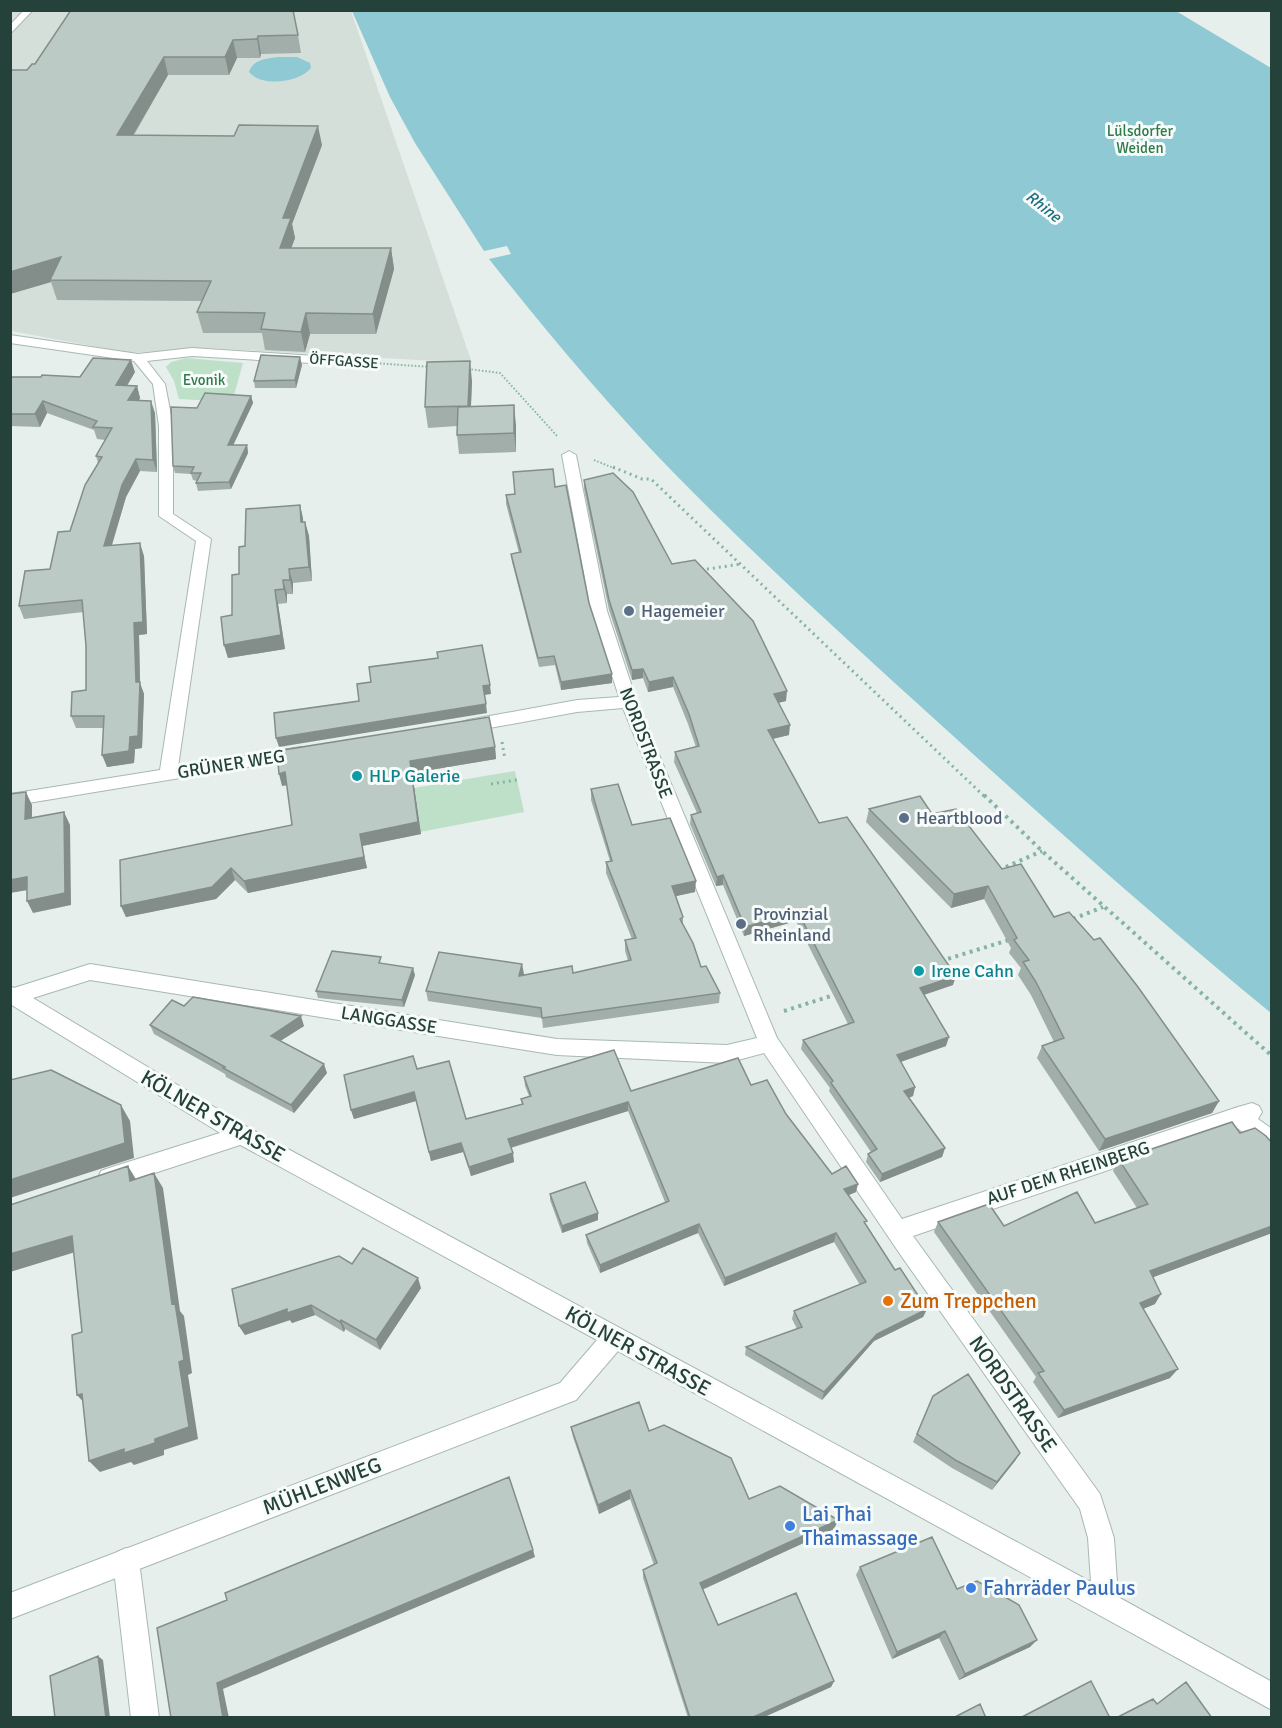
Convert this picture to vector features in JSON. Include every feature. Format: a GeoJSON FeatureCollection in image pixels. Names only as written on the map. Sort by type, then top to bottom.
{"type":"FeatureCollection","features":[{"type":"Feature","properties":{"kind":"street"},"geometry":{"type":"LineString","coordinates":[[10,31],[29,10]]}},
{"type":"Feature","properties":{"kind":"street","name":"ÖFFGASSE"},"geometry":{"type":"LineString","coordinates":[[10,339],[138,358],[192,352],[311,359]]}},
{"type":"Feature","properties":{"kind":"street"},"geometry":{"type":"LineString","coordinates":[[138,358],[159,384],[166,426],[166,516],[204,539],[168,774]]}},
{"type":"Feature","properties":{"kind":"street","name":"NORDSTRASSE"},"geometry":{"type":"LineString","coordinates":[[569,455],[599,611],[629,702],[769,1044],[1091,1503],[1101,1538],[1105,1604]]}},
{"type":"Feature","properties":{"kind":"street"},"geometry":{"type":"LineString","coordinates":[[452,729],[577,706],[629,702]]}},
{"type":"Feature","properties":{"kind":"street","name":"GRÜNER WEG"},"geometry":{"type":"LineString","coordinates":[[10,800],[322,750]]}},
{"type":"Feature","properties":{"kind":"street","name":"LANGGASSE"},"geometry":{"type":"LineString","coordinates":[[12,995],[90,972],[557,1047],[727,1054],[769,1044]]}},
{"type":"Feature","properties":{"kind":"street","name":"KÖLNER STRASSE"},"geometry":{"type":"LineString","coordinates":[[12,995],[242,1135],[1272,1697]]}},
{"type":"Feature","properties":{"kind":"street","name":"AUF DEM RHEINBERG"},"geometry":{"type":"LineString","coordinates":[[898,1231],[1245,1114],[1272,1142]]}},
{"type":"Feature","properties":{"kind":"street"},"geometry":{"type":"LineString","coordinates":[[88,1185],[242,1135]]}},
{"type":"Feature","properties":{"kind":"street","name":"MÜHLENWEG"},"geometry":{"type":"LineString","coordinates":[[10,1606],[568,1392],[614,1338]]}},
{"type":"Feature","properties":{"kind":"street"},"geometry":{"type":"LineString","coordinates":[[126,1562],[145,1718]]}},
{"type":"Feature","properties":{"kind":"path","name":"ÖFFGASSE"},"geometry":{"type":"LineString","coordinates":[[311,359],[435,367]]}},
{"type":"Feature","properties":{"kind":"path"},"geometry":{"type":"LineString","coordinates":[[458,368],[500,373],[559,438],[569,455]]}},
{"type":"Feature","properties":{"kind":"path"},"geometry":{"type":"LineString","coordinates":[[590,458],[642,479],[651,479],[1102,907],[1272,1056]]}},
{"type":"Feature","properties":{"kind":"path"},"geometry":{"type":"LineString","coordinates":[[700,570],[742,564]]}},
{"type":"Feature","properties":{"kind":"path"},"geometry":{"type":"LineString","coordinates":[[491,784],[517,780]]}},
{"type":"Feature","properties":{"kind":"path"},"geometry":{"type":"LineString","coordinates":[[992,873],[1042,851]]}},
{"type":"Feature","properties":{"kind":"path"},"geometry":{"type":"LineString","coordinates":[[1062,923],[1085,916],[1102,907]]}},
{"type":"Feature","properties":{"kind":"path"},"geometry":{"type":"LineString","coordinates":[[939,962],[1017,937]]}},
{"type":"Feature","properties":{"kind":"path"},"geometry":{"type":"LineString","coordinates":[[759,1019],[849,991]]}},
{"type":"Feature","properties":{"kind":"shaded area"},"geometry":{"type":"Polygon","coordinates":[[[10,11],[351,11],[472,363],[205,348],[130,353],[11,331],[10,11]]]}},
{"type":"Feature","properties":{"kind":"green space","name":"Evonik"},"geometry":{"type":"Polygon","coordinates":[[[186,358],[243,363],[232,402],[179,399],[174,381],[166,367],[171,362],[186,358]]]}},
{"type":"Feature","properties":{"kind":"green space"},"geometry":{"type":"Polygon","coordinates":[[[515,771],[524,812],[420,832],[414,788],[515,771]]]}},
{"type":"Feature","properties":{"kind":"water","name":"Rhine"},"geometry":{"type":"Polygon","coordinates":[[[352,11],[1176,11],[1271,68],[1271,1013],[1098,866],[798,594],[671,470],[623,419],[489,259],[511,254],[507,246],[484,251],[415,143],[390,97],[352,11]]]}},
{"type":"Feature","properties":{"kind":"water"},"geometry":{"type":"Polygon","coordinates":[[[279,57],[297,57],[310,63],[311,68],[298,77],[280,81],[262,80],[249,72],[257,62],[279,57]]]}},
{"type":"Feature","properties":{"kind":"building"},"geometry":{"type":"Polygon","coordinates":[[[71,10],[293,10],[298,35],[258,36],[257,39],[233,40],[225,57],[164,57],[117,135],[234,136],[239,125],[318,126],[283,218],[291,218],[280,248],[391,248],[373,314],[306,313],[301,332],[261,329],[265,313],[197,312],[211,281],[50,280],[61,257],[10,272],[10,70],[27,70],[35,64],[71,10]]]}},
{"type":"Feature","properties":{"kind":"building"},"geometry":{"type":"Polygon","coordinates":[[[261,355],[300,357],[295,380],[254,381],[261,355]]]}},
{"type":"Feature","properties":{"kind":"building"},"geometry":{"type":"Polygon","coordinates":[[[93,358],[131,360],[116,385],[137,386],[128,400],[151,401],[153,460],[136,459],[122,485],[104,546],[140,543],[143,622],[134,623],[136,682],[140,682],[138,736],[130,737],[129,751],[102,755],[104,716],[71,716],[72,692],[86,690],[86,646],[82,600],[19,606],[25,571],[50,569],[58,532],[70,531],[85,485],[102,457],[96,456],[112,428],[93,427],[97,421],[43,401],[35,414],[10,414],[10,377],[41,377],[42,375],[80,377],[93,358]]]}},
{"type":"Feature","properties":{"kind":"building"},"geometry":{"type":"Polygon","coordinates":[[[470,361],[468,406],[425,407],[427,362],[470,361]]]}},
{"type":"Feature","properties":{"kind":"building"},"geometry":{"type":"Polygon","coordinates":[[[205,393],[251,396],[228,445],[247,445],[229,482],[196,483],[201,473],[191,473],[194,467],[173,466],[171,407],[197,408],[205,393]]]}},
{"type":"Feature","properties":{"kind":"building"},"geometry":{"type":"Polygon","coordinates":[[[514,405],[514,433],[457,435],[458,407],[514,405]]]}},
{"type":"Feature","properties":{"kind":"building"},"geometry":{"type":"Polygon","coordinates":[[[553,469],[555,487],[566,485],[589,603],[612,674],[561,682],[554,656],[538,658],[511,554],[521,552],[506,495],[515,494],[513,472],[553,469]]]}},
{"type":"Feature","properties":{"kind":"building"},"geometry":{"type":"Polygon","coordinates":[[[613,473],[633,492],[672,564],[695,560],[753,621],[787,691],[774,694],[790,725],[768,730],[819,823],[847,817],[956,976],[920,988],[949,1037],[897,1055],[915,1087],[904,1091],[945,1148],[882,1174],[868,1154],[877,1149],[803,1040],[854,1022],[798,912],[745,927],[723,875],[717,877],[691,815],[701,812],[675,752],[699,746],[689,714],[673,677],[649,682],[643,669],[632,670],[609,600],[584,480],[613,473]]]}},
{"type":"Feature","properties":{"kind":"building"},"geometry":{"type":"Polygon","coordinates":[[[300,505],[301,522],[305,522],[309,567],[289,569],[290,580],[283,580],[284,589],[275,590],[281,635],[224,645],[221,617],[232,615],[232,575],[239,574],[239,547],[245,546],[246,509],[300,505]]]}},
{"type":"Feature","properties":{"kind":"building"},"geometry":{"type":"Polygon","coordinates":[[[482,645],[490,685],[483,686],[486,704],[276,738],[274,713],[359,701],[357,684],[371,682],[369,667],[438,658],[437,652],[482,645]]]}},
{"type":"Feature","properties":{"kind":"building"},"geometry":{"type":"Polygon","coordinates":[[[489,717],[495,747],[410,761],[418,822],[360,834],[364,857],[244,881],[231,868],[212,887],[121,906],[120,860],[292,825],[285,772],[279,774],[277,751],[489,717]]]}},
{"type":"Feature","properties":{"kind":"building"},"geometry":{"type":"Polygon","coordinates":[[[618,784],[632,825],[670,818],[696,881],[672,886],[683,917],[680,919],[693,943],[701,967],[706,966],[720,993],[542,1018],[541,1008],[426,991],[439,952],[522,964],[519,976],[572,966],[573,973],[631,960],[625,940],[636,938],[606,862],[612,861],[591,789],[618,784]]]}},
{"type":"Feature","properties":{"kind":"building"},"geometry":{"type":"Polygon","coordinates":[[[26,792],[25,819],[64,812],[65,893],[27,901],[27,877],[10,880],[10,794],[26,792]]]}},
{"type":"Feature","properties":{"kind":"building"},"geometry":{"type":"Polygon","coordinates":[[[920,796],[932,814],[956,809],[1002,869],[1021,864],[1054,917],[1069,912],[1094,940],[1100,938],[1219,1101],[1105,1139],[1042,1046],[1064,1038],[1036,982],[1023,962],[1029,960],[1014,940],[1017,938],[988,886],[954,894],[869,809],[920,796]]]}},
{"type":"Feature","properties":{"kind":"building"},"geometry":{"type":"Polygon","coordinates":[[[332,951],[381,957],[379,963],[413,968],[402,1000],[316,991],[332,951]]]}},
{"type":"Feature","properties":{"kind":"building"},"geometry":{"type":"Polygon","coordinates":[[[193,997],[301,1016],[271,1036],[324,1064],[291,1105],[150,1025],[172,1000],[184,1006],[193,997]]]}},
{"type":"Feature","properties":{"kind":"building"},"geometry":{"type":"Polygon","coordinates":[[[614,1050],[631,1091],[738,1058],[751,1085],[767,1080],[786,1114],[832,1174],[846,1166],[858,1184],[844,1189],[867,1221],[864,1222],[895,1270],[900,1268],[927,1309],[877,1334],[824,1392],[746,1347],[802,1327],[794,1311],[866,1282],[836,1233],[725,1278],[699,1224],[600,1265],[586,1235],[669,1201],[628,1102],[508,1139],[513,1153],[469,1167],[461,1143],[429,1152],[414,1092],[351,1110],[344,1075],[413,1056],[417,1069],[449,1061],[466,1119],[523,1104],[521,1099],[531,1096],[524,1077],[614,1050]]]}},
{"type":"Feature","properties":{"kind":"building"},"geometry":{"type":"Polygon","coordinates":[[[51,1070],[121,1105],[125,1143],[10,1180],[10,1080],[51,1070]]]}},
{"type":"Feature","properties":{"kind":"building"},"geometry":{"type":"Polygon","coordinates":[[[1232,1122],[1240,1133],[1255,1128],[1272,1143],[1272,1226],[1150,1271],[1161,1294],[1140,1303],[1178,1369],[1064,1410],[1038,1373],[1044,1371],[938,1222],[989,1204],[1004,1226],[1077,1192],[1095,1223],[1148,1204],[1119,1160],[1232,1122]]]}},
{"type":"Feature","properties":{"kind":"building"},"geometry":{"type":"Polygon","coordinates":[[[128,1166],[130,1181],[154,1173],[172,1304],[175,1303],[184,1360],[179,1362],[189,1427],[155,1439],[155,1443],[124,1453],[124,1449],[89,1461],[82,1394],[77,1395],[72,1335],[82,1332],[72,1236],[10,1254],[10,1205],[128,1166]]]}},
{"type":"Feature","properties":{"kind":"building"},"geometry":{"type":"Polygon","coordinates":[[[585,1182],[598,1213],[562,1226],[550,1194],[585,1182]]]}},
{"type":"Feature","properties":{"kind":"building"},"geometry":{"type":"Polygon","coordinates":[[[363,1248],[418,1278],[376,1340],[311,1305],[287,1313],[287,1309],[239,1326],[232,1289],[339,1256],[352,1264],[363,1248]]]}},
{"type":"Feature","properties":{"kind":"building"},"geometry":{"type":"Polygon","coordinates":[[[968,1374],[1020,1453],[997,1482],[957,1461],[917,1434],[933,1396],[968,1374]]]}},
{"type":"Feature","properties":{"kind":"building"},"geometry":{"type":"Polygon","coordinates":[[[639,1402],[649,1431],[664,1425],[731,1458],[749,1499],[780,1486],[838,1520],[700,1583],[718,1625],[796,1593],[834,1681],[751,1718],[690,1718],[643,1570],[657,1563],[630,1490],[598,1505],[571,1427],[639,1402]]]}},
{"type":"Feature","properties":{"kind":"building"},"geometry":{"type":"Polygon","coordinates":[[[509,1477],[533,1550],[217,1683],[223,1718],[171,1718],[157,1628],[227,1600],[225,1593],[509,1477]]]}},
{"type":"Feature","properties":{"kind":"building"},"geometry":{"type":"Polygon","coordinates":[[[932,1537],[957,1589],[977,1581],[1019,1605],[1037,1640],[965,1674],[945,1631],[897,1652],[860,1567],[932,1537]]]}},
{"type":"Feature","properties":{"kind":"building"},"geometry":{"type":"Polygon","coordinates":[[[98,1656],[106,1718],[55,1718],[50,1676],[98,1656]]]}},
{"type":"Feature","properties":{"kind":"building"},"geometry":{"type":"Polygon","coordinates":[[[1091,1681],[1110,1718],[1020,1718],[1091,1681]]]}},
{"type":"Feature","properties":{"kind":"building"},"geometry":{"type":"Polygon","coordinates":[[[1186,1682],[1212,1718],[1116,1718],[1153,1699],[1157,1704],[1186,1682]]]}},
{"type":"Feature","properties":{"kind":"building"},"geometry":{"type":"Polygon","coordinates":[[[980,1704],[986,1718],[953,1718],[980,1704]]]}},
{"type":"Feature","properties":{"kind":"place","name":"Hagemeier"},"geometry":{"type":"Point","coordinates":[629,611]}},
{"type":"Feature","properties":{"kind":"place","name":"HLP Galerie"},"geometry":{"type":"Point","coordinates":[357,776]}},
{"type":"Feature","properties":{"kind":"place","name":"Heartblood"},"geometry":{"type":"Point","coordinates":[904,818]}},
{"type":"Feature","properties":{"kind":"place","name":"Provinzial Rheinland"},"geometry":{"type":"Point","coordinates":[741,924]}},
{"type":"Feature","properties":{"kind":"place","name":"Irene Cahn"},"geometry":{"type":"Point","coordinates":[919,971]}},
{"type":"Feature","properties":{"kind":"place","name":"Zum Treppchen"},"geometry":{"type":"Point","coordinates":[888,1301]}},
{"type":"Feature","properties":{"kind":"place","name":"Lai Thai Thaimassage"},"geometry":{"type":"Point","coordinates":[790,1526]}},
{"type":"Feature","properties":{"kind":"place","name":"Fahrräder Paulus"},"geometry":{"type":"Point","coordinates":[971,1588]}},
{"type":"Feature","properties":{"kind":"park label","name":"Lülsdorfer Weiden"},"geometry":{"type":"Point","coordinates":[1140,140]}}]}
